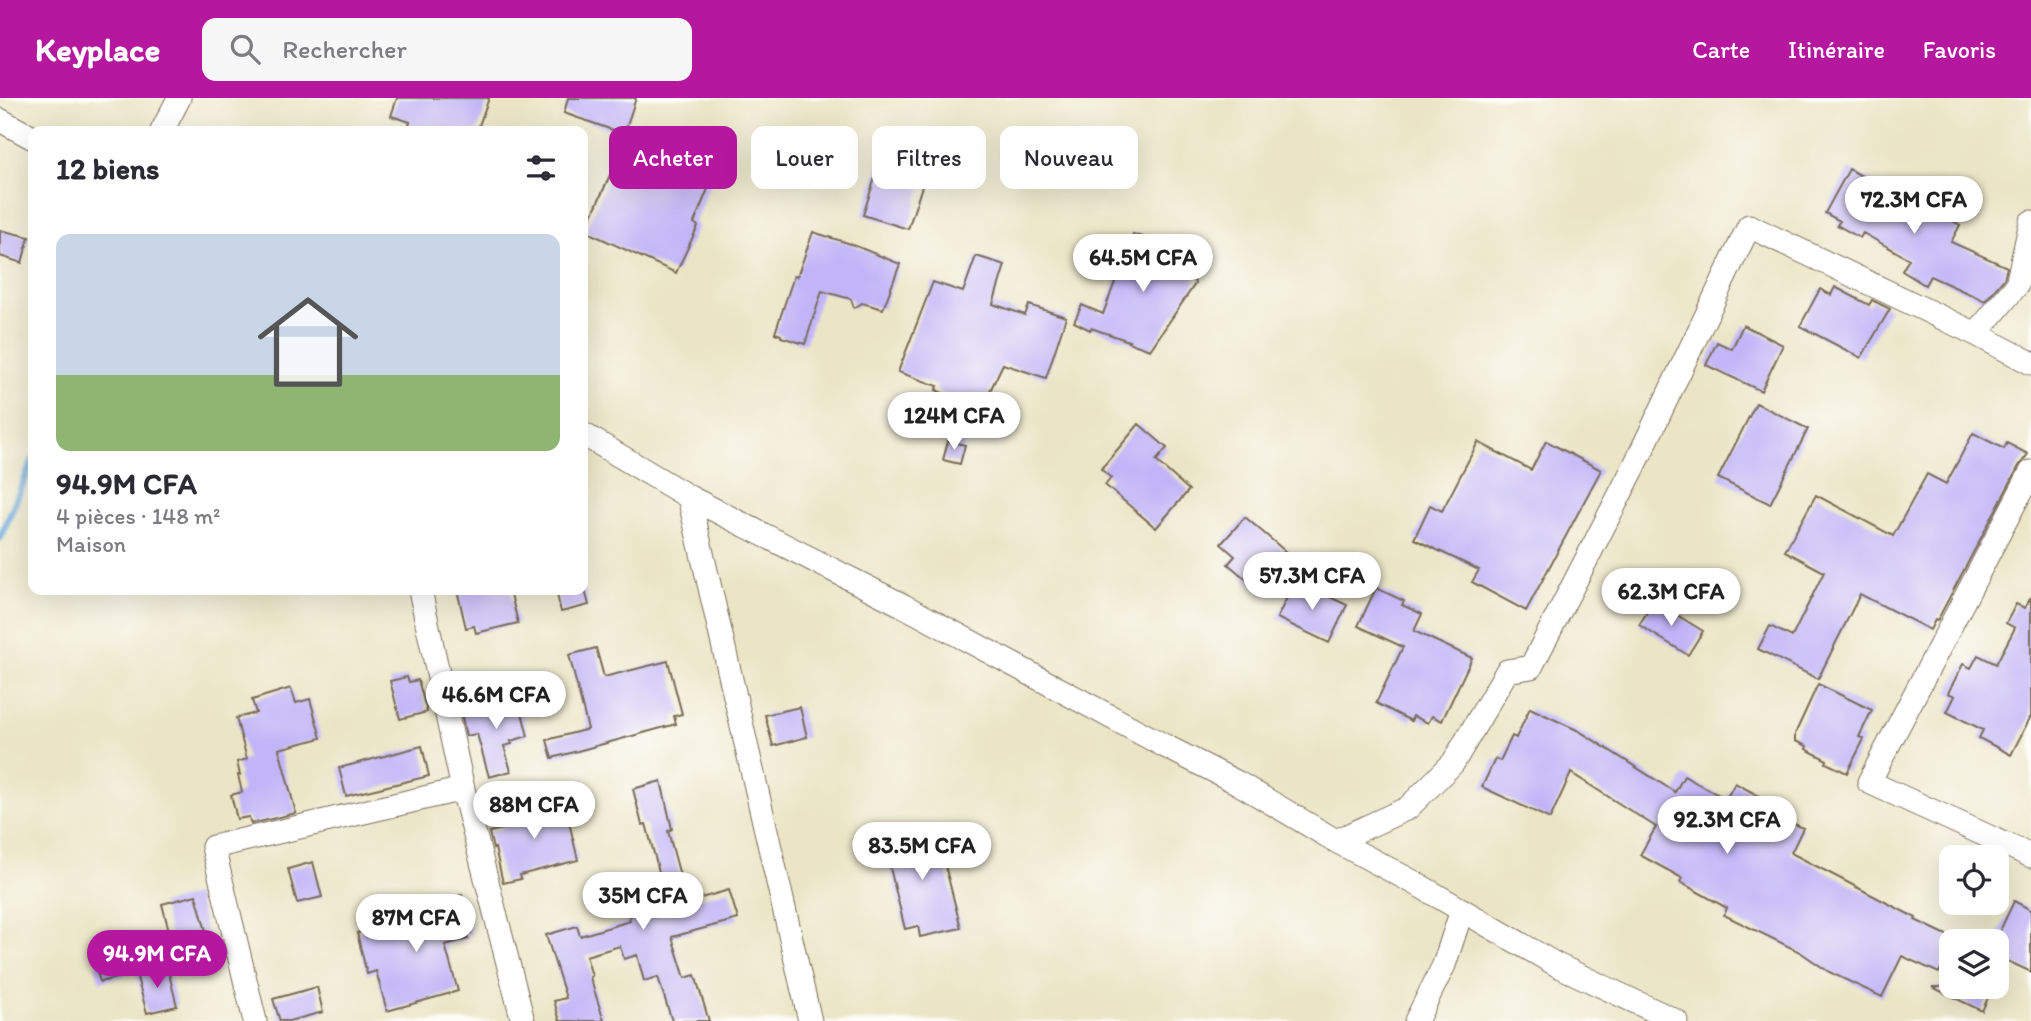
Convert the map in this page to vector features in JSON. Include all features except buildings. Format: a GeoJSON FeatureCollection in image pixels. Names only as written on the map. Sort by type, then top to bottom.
{"type":"FeatureCollection","features":[{"type":"Feature","properties":{"kind":"street"},"geometry":{"type":"LineString","coordinates":[[165,126],[179,98]]}},
{"type":"Feature","properties":{"kind":"street"},"geometry":{"type":"LineString","coordinates":[[0,120],[28,135]]}},
{"type":"Feature","properties":{"kind":"street"},"geometry":{"type":"LineString","coordinates":[[1976,334],[2017,285],[2031,222]]}},
{"type":"Feature","properties":{"kind":"street"},"geometry":{"type":"LineString","coordinates":[[1336,841],[1408,808],[1453,763],[1507,671],[1531,667],[1633,469],[1749,226],[2031,363]]}},
{"type":"Feature","properties":{"kind":"street"},"geometry":{"type":"LineString","coordinates":[[588,437],[689,497],[904,606],[1165,747],[1238,783],[1557,965],[1676,1021]]}},
{"type":"Feature","properties":{"kind":"street"},"geometry":{"type":"LineString","coordinates":[[2031,472],[1869,782],[2031,856]]}},
{"type":"Feature","properties":{"kind":"street"},"geometry":{"type":"LineString","coordinates":[[689,497],[810,1021]]}},
{"type":"Feature","properties":{"kind":"street"},"geometry":{"type":"LineString","coordinates":[[421,595],[463,789],[523,1021]]}},
{"type":"Feature","properties":{"kind":"street"},"geometry":{"type":"LineString","coordinates":[[255,1021],[214,847],[463,789]]}},
{"type":"Feature","properties":{"kind":"street"},"geometry":{"type":"LineString","coordinates":[[1416,1021],[1444,965],[1462,910]]}},
{"type":"Feature","properties":{"kind":"waterway"},"geometry":{"type":"LineString","coordinates":[[0,538],[28,472]]}}]}
